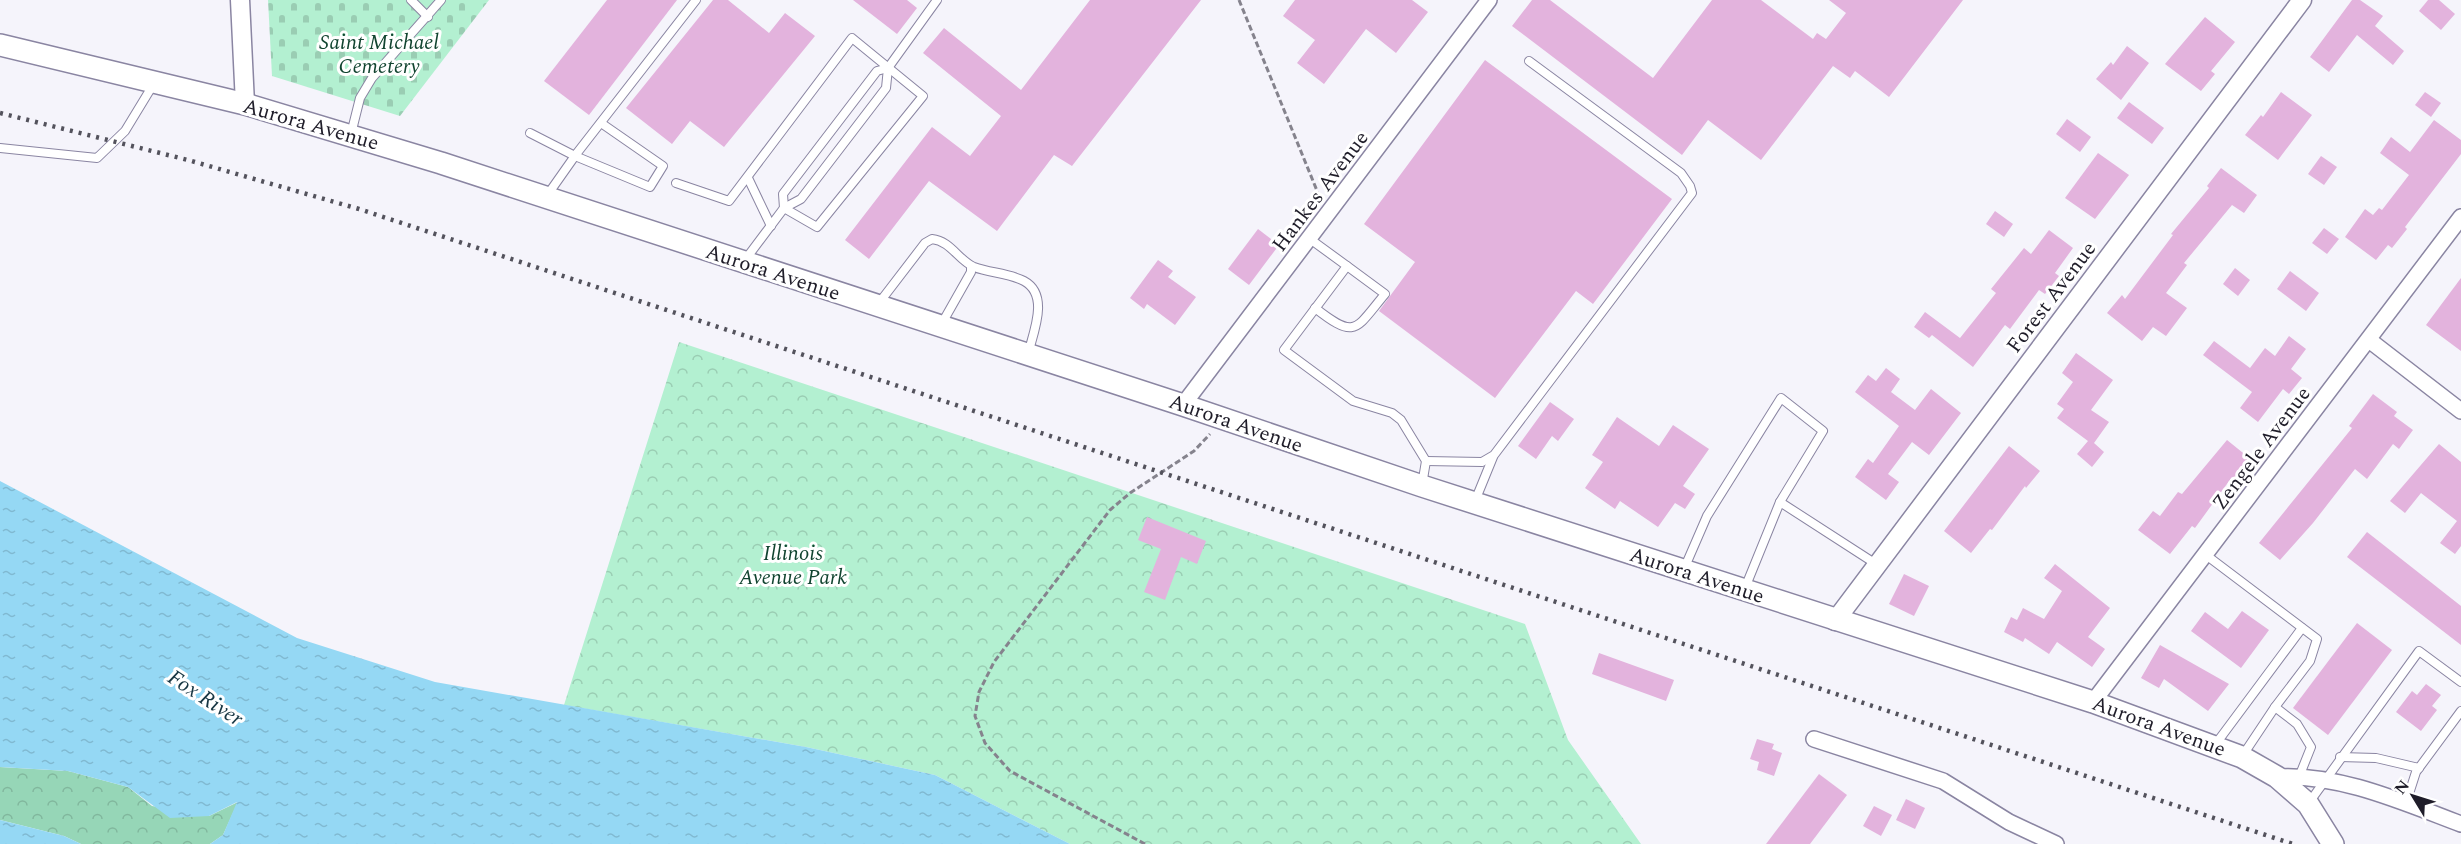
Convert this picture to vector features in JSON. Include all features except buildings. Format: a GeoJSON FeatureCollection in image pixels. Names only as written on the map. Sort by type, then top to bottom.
{"type":"FeatureCollection","features":[{"type":"Feature","properties":{"kind":"main road","name":"Aurora Avenue"},"geometry":{"type":"LineString","coordinates":[[0,45],[245,104],[351,135],[1183,405],[1835,621],[2093,702],[2242,757],[2290,780]]}},
{"type":"Feature","properties":{"kind":"main road"},"geometry":{"type":"LineString","coordinates":[[2290,780],[2333,844]]}},
{"type":"Feature","properties":{"kind":"street"},"geometry":{"type":"LineString","coordinates":[[240,0],[245,104]]}},
{"type":"Feature","properties":{"kind":"street","name":"Hankes Avenue"},"geometry":{"type":"LineString","coordinates":[[1183,405],[1328,217],[1489,0]]}},
{"type":"Feature","properties":{"kind":"street","name":"Forest Avenue"},"geometry":{"type":"LineString","coordinates":[[1835,621],[2302,0]]}},
{"type":"Feature","properties":{"kind":"street","name":"Zengele Avenue"},"geometry":{"type":"LineString","coordinates":[[2093,702],[2461,217]]}},
{"type":"Feature","properties":{"kind":"street"},"geometry":{"type":"LineString","coordinates":[[2369,340],[2461,411]]}},
{"type":"Feature","properties":{"kind":"street"},"geometry":{"type":"LineString","coordinates":[[1814,739],[1943,781],[2009,822],[2056,844]]}},
{"type":"Feature","properties":{"kind":"street","name":"Aurora Avenue"},"geometry":{"type":"LineString","coordinates":[[2290,780],[2324,779],[2350,784],[2405,805],[2459,820]]}},
{"type":"Feature","properties":{"kind":"lane"},"geometry":{"type":"LineString","coordinates":[[411,0],[428,17]]}},
{"type":"Feature","properties":{"kind":"lane"},"geometry":{"type":"LineString","coordinates":[[351,135],[360,99],[372,78],[441,0]]}},
{"type":"Feature","properties":{"kind":"lane"},"geometry":{"type":"LineString","coordinates":[[545,198],[696,0]]}},
{"type":"Feature","properties":{"kind":"lane"},"geometry":{"type":"LineString","coordinates":[[743,263],[784,208],[801,199],[886,88],[888,68],[937,0]]}},
{"type":"Feature","properties":{"kind":"lane"},"geometry":{"type":"LineString","coordinates":[[676,183],[729,201],[852,38],[923,96],[817,227],[784,208]]}},
{"type":"Feature","properties":{"kind":"lane"},"geometry":{"type":"LineString","coordinates":[[1474,503],[1494,455],[1692,193],[1681,173],[1529,60]]}},
{"type":"Feature","properties":{"kind":"lane"},"geometry":{"type":"LineString","coordinates":[[784,208],[783,194],[877,71],[888,68]]}},
{"type":"Feature","properties":{"kind":"lane"},"geometry":{"type":"LineString","coordinates":[[0,148],[97,158],[125,131],[155,83]]}},
{"type":"Feature","properties":{"kind":"lane"},"geometry":{"type":"LineString","coordinates":[[531,133],[575,156],[650,187],[663,166],[601,123]]}},
{"type":"Feature","properties":{"kind":"lane"},"geometry":{"type":"LineString","coordinates":[[748,178],[771,226]]}},
{"type":"Feature","properties":{"kind":"lane"},"geometry":{"type":"LineString","coordinates":[[876,306],[926,243],[932,239],[941,240],[971,266],[1024,280],[1032,287],[1039,300],[1028,355]]}},
{"type":"Feature","properties":{"kind":"lane"},"geometry":{"type":"LineString","coordinates":[[1310,239],[1385,294],[1360,324],[1351,328],[1336,325],[1316,308]]}},
{"type":"Feature","properties":{"kind":"lane"},"geometry":{"type":"LineString","coordinates":[[940,327],[971,272],[971,266]]}},
{"type":"Feature","properties":{"kind":"lane"},"geometry":{"type":"LineString","coordinates":[[1347,266],[1284,350],[1353,401],[1369,408],[1392,413],[1401,420],[1426,460],[1422,486]]}},
{"type":"Feature","properties":{"kind":"lane"},"geometry":{"type":"LineString","coordinates":[[1683,571],[1707,516],[1781,398],[1823,431],[1780,502],[1744,591]]}},
{"type":"Feature","properties":{"kind":"lane"},"geometry":{"type":"LineString","coordinates":[[1426,460],[1482,462],[1494,455]]}},
{"type":"Feature","properties":{"kind":"lane"},"geometry":{"type":"LineString","coordinates":[[1780,502],[1877,565]]}},
{"type":"Feature","properties":{"kind":"lane"},"geometry":{"type":"LineString","coordinates":[[2206,555],[2317,639],[2310,661],[2275,707],[2242,757]]}},
{"type":"Feature","properties":{"kind":"lane"},"geometry":{"type":"LineString","coordinates":[[2214,747],[2302,628]]}},
{"type":"Feature","properties":{"kind":"lane"},"geometry":{"type":"LineString","coordinates":[[2308,804],[2419,651],[2461,682]]}},
{"type":"Feature","properties":{"kind":"lane"},"geometry":{"type":"LineString","coordinates":[[2275,707],[2297,724],[2311,747],[2290,780]]}},
{"type":"Feature","properties":{"kind":"lane"},"geometry":{"type":"LineString","coordinates":[[2405,805],[2419,768],[2461,711]]}},
{"type":"Feature","properties":{"kind":"lane"},"geometry":{"type":"LineString","coordinates":[[2340,757],[2376,758],[2419,768]]}},
{"type":"Feature","properties":{"kind":"path"},"geometry":{"type":"LineString","coordinates":[[1239,0],[1328,217]]}},
{"type":"Feature","properties":{"kind":"path"},"geometry":{"type":"LineString","coordinates":[[1145,844],[1010,771],[986,743],[975,716],[979,692],[994,662],[1110,510],[1130,493],[1194,452],[1208,438],[1221,418]]}},
{"type":"Feature","properties":{"kind":"green space","name":"Saint Michael Cemetery"},"geometry":{"type":"Polygon","coordinates":[[[268,0],[489,0],[400,116],[272,76],[268,0]]]}},
{"type":"Feature","properties":{"kind":"green space","name":"Illinois Avenue Park"},"geometry":{"type":"Polygon","coordinates":[[[679,342],[1525,624],[1568,740],[1641,844],[1070,844],[935,775],[806,747],[564,705],[679,342]]]}},
{"type":"Feature","properties":{"kind":"green space"},"geometry":{"type":"Polygon","coordinates":[[[0,767],[68,771],[128,787],[152,806],[209,816],[238,802],[223,835],[210,844],[81,844],[64,836],[0,820],[0,767]]]}},
{"type":"Feature","properties":{"kind":"water","name":"Fox River"},"geometry":{"type":"Polygon","coordinates":[[[0,481],[297,638],[435,682],[806,747],[935,775],[1070,844],[210,844],[223,835],[237,802],[209,816],[170,818],[128,787],[68,771],[0,767],[0,481]]]}},
{"type":"Feature","properties":{"kind":"water"},"geometry":{"type":"Polygon","coordinates":[[[0,820],[64,836],[81,844],[0,844],[0,820]]]}},
{"type":"Feature","properties":{"kind":"railway"},"geometry":{"type":"LineString","coordinates":[[0,113],[188,160],[359,209],[2293,844]]}}]}
